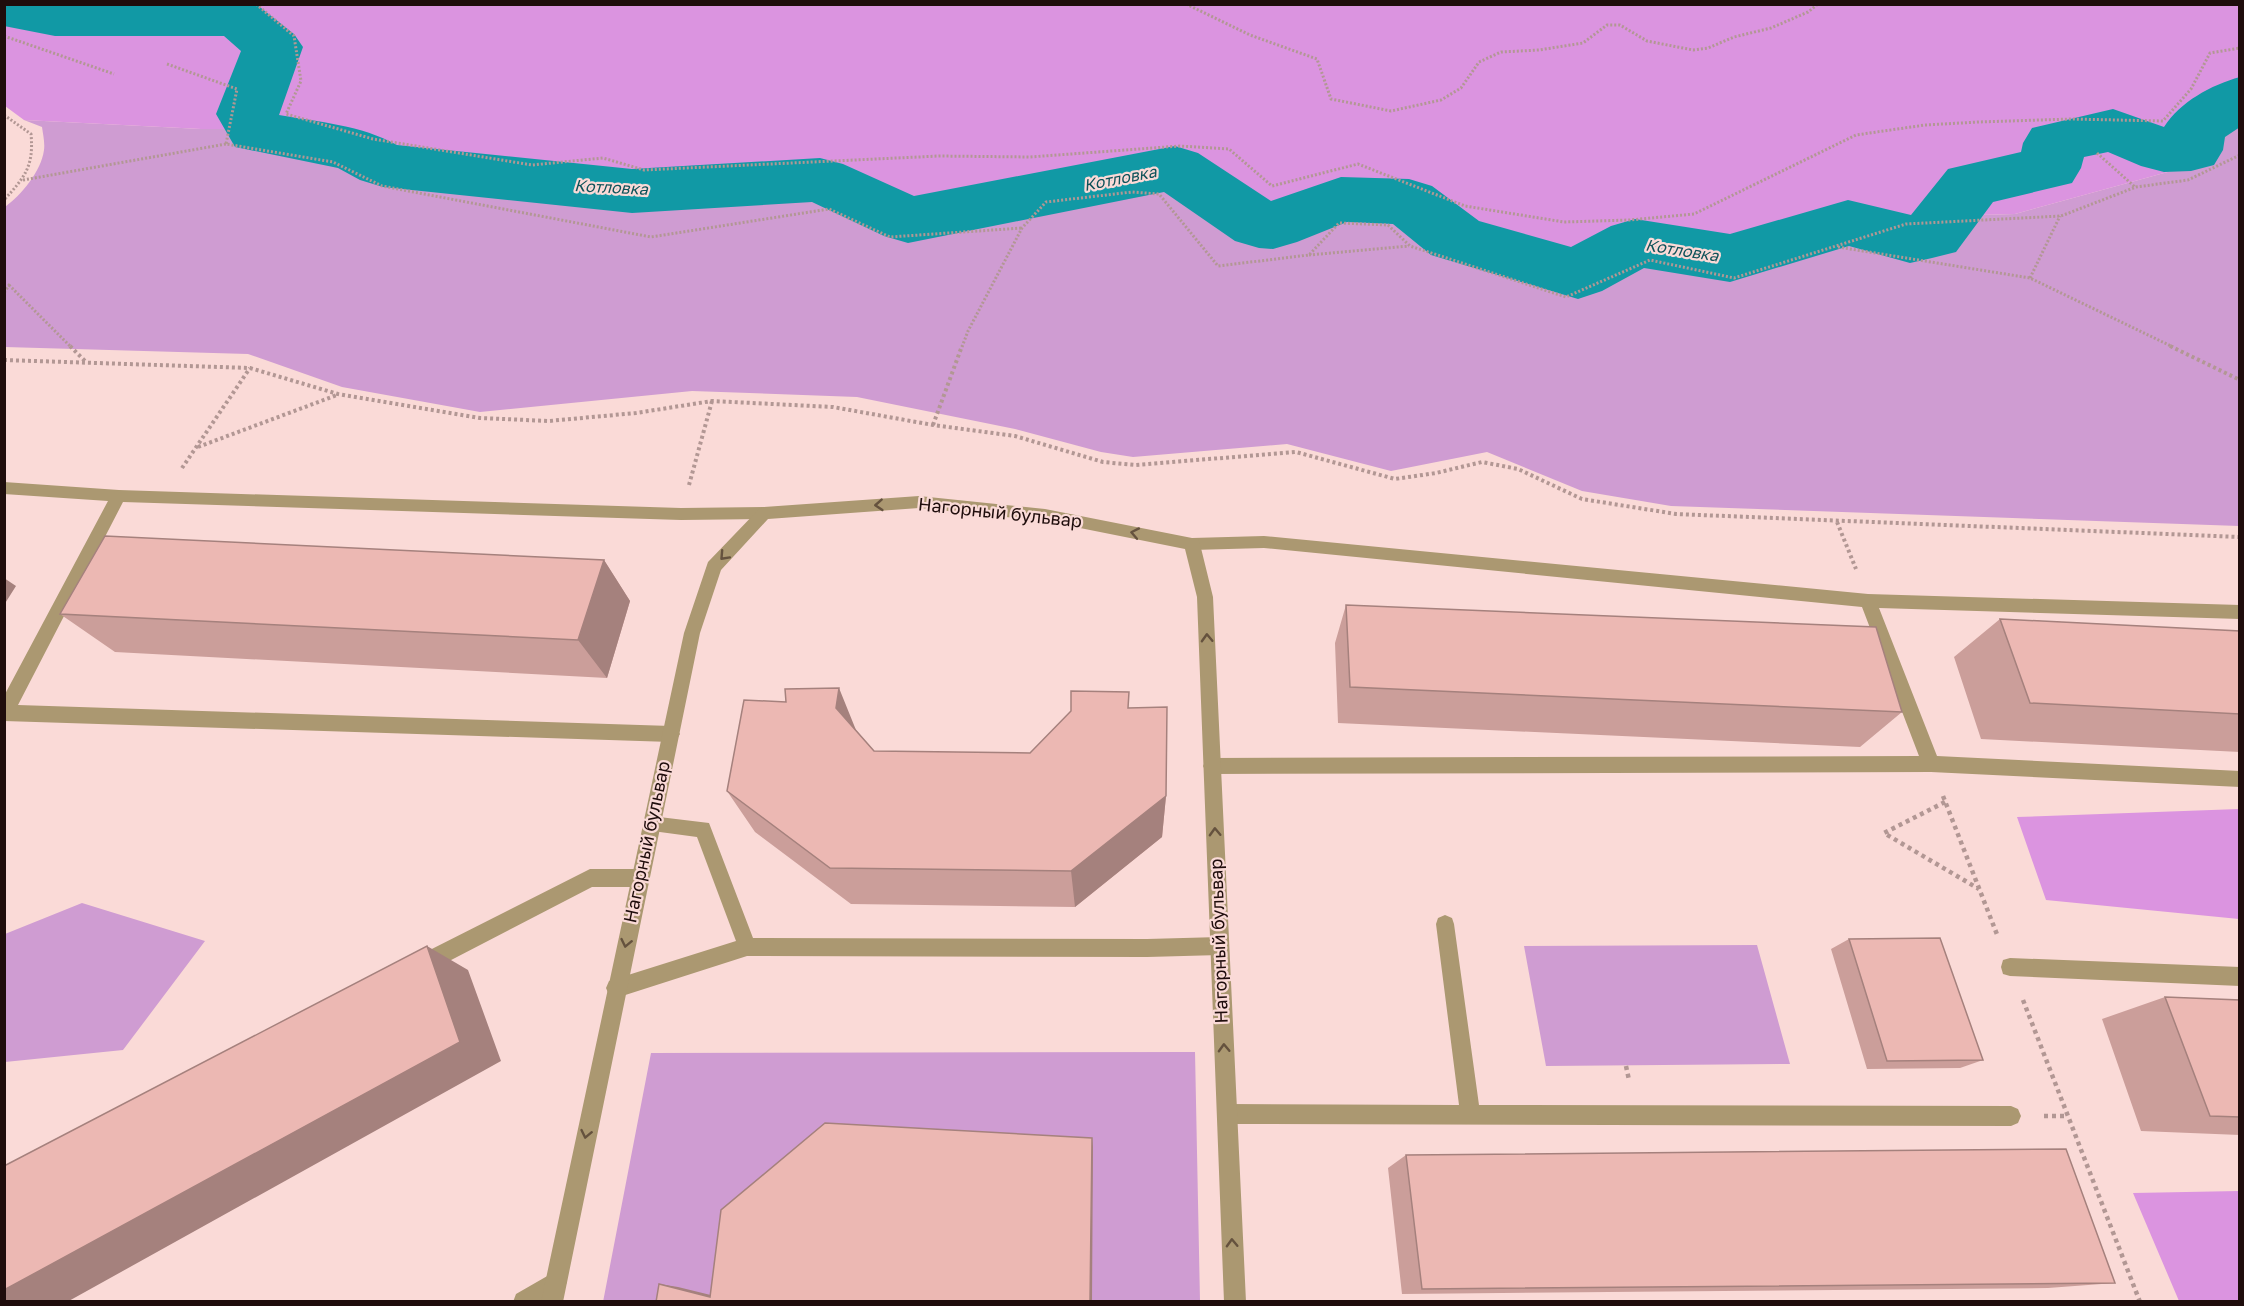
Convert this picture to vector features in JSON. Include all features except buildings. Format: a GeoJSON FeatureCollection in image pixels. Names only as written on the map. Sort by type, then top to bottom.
{"type":"FeatureCollection","features":[{"type":"Feature","properties":{"kind":"street"},"geometry":{"type":"LineString","coordinates":[[4,488],[160,498],[681,514],[764,513]]}},
{"type":"Feature","properties":{"kind":"street"},"geometry":{"type":"LineString","coordinates":[[119,496],[5,713],[670,734]]}},
{"type":"Feature","properties":{"kind":"street","name":"Нагорный бульвар"},"geometry":{"type":"LineString","coordinates":[[554,1292],[692,633],[714,567],[764,513],[919,502],[1045,515],[1192,544],[1205,597],[1235,1302]]}},
{"type":"Feature","properties":{"kind":"street"},"geometry":{"type":"LineString","coordinates":[[1192,544],[1264,542],[1868,601],[2240,612]]}},
{"type":"Feature","properties":{"kind":"street"},"geometry":{"type":"LineString","coordinates":[[1868,601],[1931,764]]}},
{"type":"Feature","properties":{"kind":"street"},"geometry":{"type":"LineString","coordinates":[[1212,766],[1931,764],[2240,779]]}},
{"type":"Feature","properties":{"kind":"street"},"geometry":{"type":"LineString","coordinates":[[651,824],[703,829],[747,947]]}},
{"type":"Feature","properties":{"kind":"street"},"geometry":{"type":"LineString","coordinates":[[409,971],[590,878],[640,878]]}},
{"type":"Feature","properties":{"kind":"street"},"geometry":{"type":"LineString","coordinates":[[1445,924],[1470,1115]]}},
{"type":"Feature","properties":{"kind":"street"},"geometry":{"type":"LineString","coordinates":[[616,988],[747,947],[1148,948],[1220,946]]}},
{"type":"Feature","properties":{"kind":"street"},"geometry":{"type":"LineString","coordinates":[[2010,967],[2240,977]]}},
{"type":"Feature","properties":{"kind":"street"},"geometry":{"type":"LineString","coordinates":[[1227,1114],[2011,1116]]}},
{"type":"Feature","properties":{"kind":"street"},"geometry":{"type":"LineString","coordinates":[[524,1302],[554,1292]]}},
{"type":"Feature","properties":{"kind":"path"},"geometry":{"type":"LineString","coordinates":[[256,4],[294,36],[301,81],[286,114],[373,139],[532,165],[603,158],[644,170],[861,159],[1030,157],[1180,146],[1229,149],[1272,186],[1358,164],[1465,206],[1564,222],[1630,220],[1694,214],[1856,135],[1925,125],[1968,123],[2071,119],[2163,121],[2191,89],[2210,52],[2240,48]]}},
{"type":"Feature","properties":{"kind":"path"},"geometry":{"type":"LineString","coordinates":[[1186,4],[1231,29],[1264,43],[1317,59],[1331,99],[1391,111],[1441,100],[1461,88],[1479,62],[1501,52],[1539,50],[1583,43],[1607,25],[1620,26],[1647,41],[1693,50],[1708,48],[1734,37],[1771,28],[1808,12],[1818,4]]}},
{"type":"Feature","properties":{"kind":"path"},"geometry":{"type":"LineString","coordinates":[[4,36],[114,74]]}},
{"type":"Feature","properties":{"kind":"path"},"geometry":{"type":"LineString","coordinates":[[167,64],[237,89],[226,144]]}},
{"type":"Feature","properties":{"kind":"path"},"geometry":{"type":"LineString","coordinates":[[4,115],[31,134],[34,155],[23,180],[4,200]]}},
{"type":"Feature","properties":{"kind":"path"},"geometry":{"type":"LineString","coordinates":[[23,180],[226,144],[333,162],[382,186],[651,237],[829,209],[890,237],[1022,228]]}},
{"type":"Feature","properties":{"kind":"path"},"geometry":{"type":"LineString","coordinates":[[2097,153],[2136,187]]}},
{"type":"Feature","properties":{"kind":"path"},"geometry":{"type":"LineString","coordinates":[[933,425],[968,331],[1022,228],[1046,202],[1132,192],[1159,194],[1218,266],[1410,246],[1566,297],[1650,260],[1734,278],[1906,224],[2061,216],[2136,187],[2188,180],[2240,155]]}},
{"type":"Feature","properties":{"kind":"path"},"geometry":{"type":"LineString","coordinates":[[2030,278],[2061,216]]}},
{"type":"Feature","properties":{"kind":"path"},"geometry":{"type":"LineString","coordinates":[[1309,255],[1339,223],[1388,225],[1410,246]]}},
{"type":"Feature","properties":{"kind":"path"},"geometry":{"type":"LineString","coordinates":[[1838,247],[2030,278],[2240,380]]}},
{"type":"Feature","properties":{"kind":"path"},"geometry":{"type":"LineString","coordinates":[[4,293],[7,285],[87,363]]}},
{"type":"Feature","properties":{"kind":"path"},"geometry":{"type":"LineString","coordinates":[[4,360],[250,368],[338,394],[480,418],[549,421],[636,413],[712,401],[833,407],[933,425],[1015,436],[1103,462],[1135,465],[1296,452],[1395,479],[1436,473],[1482,462],[1518,469],[1582,499],[1676,514],[2240,537]]}},
{"type":"Feature","properties":{"kind":"path"},"geometry":{"type":"LineString","coordinates":[[160,498],[197,448],[250,368]]}},
{"type":"Feature","properties":{"kind":"path"},"geometry":{"type":"LineString","coordinates":[[197,448],[338,394]]}},
{"type":"Feature","properties":{"kind":"path"},"geometry":{"type":"LineString","coordinates":[[681,514],[712,401]]}},
{"type":"Feature","properties":{"kind":"path"},"geometry":{"type":"LineString","coordinates":[[1837,522],[1868,601]]}},
{"type":"Feature","properties":{"kind":"path"},"geometry":{"type":"LineString","coordinates":[[1980,890],[1884,833],[1946,802],[2140,1302]]}},
{"type":"Feature","properties":{"kind":"shaded area"},"geometry":{"type":"Polygon","coordinates":[[[5,4],[2239,4],[2240,92],[2190,123],[2175,170],[2015,214],[1839,219],[1723,254],[1633,237],[1572,269],[1472,240],[1412,194],[1341,193],[1260,216],[1177,162],[1046,183],[927,210],[822,175],[633,186],[387,160],[361,148],[263,129],[201,129],[24,120],[5,106],[5,4]]]}},
{"type":"Feature","properties":{"kind":"shaded area"},"geometry":{"type":"Polygon","coordinates":[[[2239,92],[2239,526],[1671,506],[1582,491],[1487,452],[1391,471],[1287,444],[1133,457],[1101,452],[1015,429],[857,397],[692,391],[480,412],[342,387],[248,354],[5,347],[5,207],[35,175],[44,147],[42,127],[24,120],[201,129],[263,129],[361,148],[387,160],[633,186],[822,175],[927,210],[1046,183],[1177,162],[1260,216],[1341,193],[1412,194],[1472,240],[1572,269],[1633,237],[1723,254],[1839,219],[2015,214],[2175,170],[2190,123],[2239,92]]]}},
{"type":"Feature","properties":{"kind":"shaded area"},"geometry":{"type":"Polygon","coordinates":[[[2239,809],[2239,919],[2046,900],[2017,817],[2239,809]]]}},
{"type":"Feature","properties":{"kind":"shaded area"},"geometry":{"type":"Polygon","coordinates":[[[82,903],[205,941],[123,1050],[5,1062],[5,934],[82,903]]]}},
{"type":"Feature","properties":{"kind":"shaded area"},"geometry":{"type":"Polygon","coordinates":[[[1757,945],[1790,1064],[1546,1066],[1524,946],[1757,945]]]}},
{"type":"Feature","properties":{"kind":"shaded area"},"geometry":{"type":"Polygon","coordinates":[[[1195,1052],[1200,1301],[603,1302],[651,1053],[1195,1052]]]}},
{"type":"Feature","properties":{"kind":"shaded area"},"geometry":{"type":"Polygon","coordinates":[[[2239,1191],[2239,1301],[2179,1301],[2133,1193],[2239,1191]]]}},
{"type":"Feature","properties":{"kind":"waterway","name":"Котловка"},"geometry":{"type":"LineString","coordinates":[[4,8],[55,18],[239,18],[273,47],[247,114],[257,132],[356,150],[383,165],[632,191],[820,180],[908,220],[1175,168],[1259,225],[1273,226],[1341,199],[1409,202],[1455,238],[1578,274],[1635,243],[1730,258],[1848,223],[1910,239],[1932,235],[1971,185],[2049,168],[2055,143],[2113,130],[2164,151],[2191,150],[2195,128],[2240,97]]}}]}
